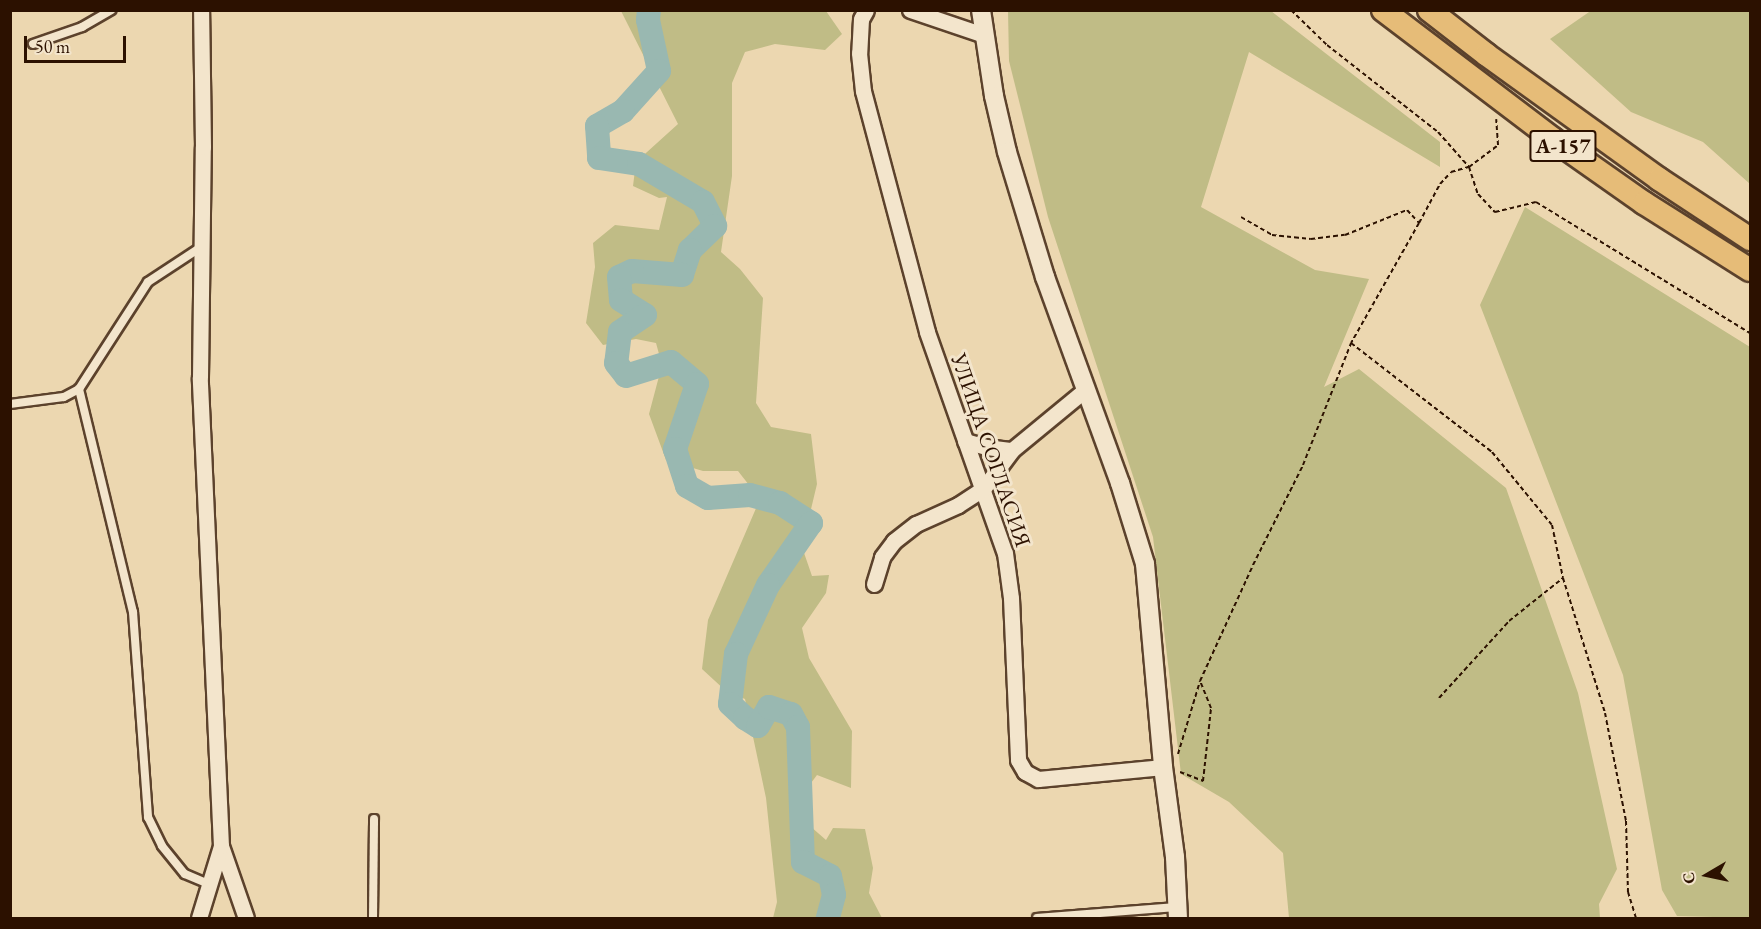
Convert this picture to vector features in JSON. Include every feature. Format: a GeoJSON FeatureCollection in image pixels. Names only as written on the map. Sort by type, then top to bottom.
{"type":"FeatureCollection","features":[{"type":"Feature","properties":{"kind":"main road","name":"А-157"},"geometry":{"type":"LineString","coordinates":[[1383,10],[1644,203],[1750,270]]}},
{"type":"Feature","properties":{"kind":"main road","name":"А-157"},"geometry":{"type":"LineString","coordinates":[[1429,10],[1487,56],[1659,179],[1750,239]]}},
{"type":"Feature","properties":{"kind":"street"},"geometry":{"type":"LineString","coordinates":[[201,10],[203,147],[201,377],[221,846],[246,918]]}},
{"type":"Feature","properties":{"kind":"street","name":"УЛИЦА СОГЛАСИЯ"},"geometry":{"type":"LineString","coordinates":[[866,10],[861,19],[859,53],[863,91],[927,332],[1005,553],[1011,597],[1018,760],[1025,772],[1038,779],[1169,764]]}},
{"type":"Feature","properties":{"kind":"street"},"geometry":{"type":"LineString","coordinates":[[910,10],[984,35]]}},
{"type":"Feature","properties":{"kind":"street"},"geometry":{"type":"LineString","coordinates":[[981,10],[1007,152],[1045,277],[1120,483],[1145,564],[1169,764],[1166,794],[1178,913]]}},
{"type":"Feature","properties":{"kind":"street"},"geometry":{"type":"LineString","coordinates":[[874,584],[882,557],[894,541],[916,524],[958,506],[983,489],[1012,450],[1086,389]]}},
{"type":"Feature","properties":{"kind":"street"},"geometry":{"type":"LineString","coordinates":[[966,441],[986,447],[1012,450]]}},
{"type":"Feature","properties":{"kind":"street"},"geometry":{"type":"LineString","coordinates":[[199,918],[221,846]]}},
{"type":"Feature","properties":{"kind":"lane"},"geometry":{"type":"LineString","coordinates":[[33,44],[82,27],[111,10]]}},
{"type":"Feature","properties":{"kind":"lane"},"geometry":{"type":"LineString","coordinates":[[10,404],[64,397],[80,389],[148,282],[201,247]]}},
{"type":"Feature","properties":{"kind":"lane"},"geometry":{"type":"LineString","coordinates":[[80,389],[133,612],[148,817],[162,846],[185,874],[209,884]]}},
{"type":"Feature","properties":{"kind":"lane"},"geometry":{"type":"LineString","coordinates":[[372,918],[374,819]]}},
{"type":"Feature","properties":{"kind":"lane"},"geometry":{"type":"LineString","coordinates":[[1037,918],[1178,913]]}},
{"type":"Feature","properties":{"kind":"path"},"geometry":{"type":"LineString","coordinates":[[1291,10],[1327,45],[1438,132],[1469,167],[1478,194],[1495,212],[1536,202],[1750,333]]}},
{"type":"Feature","properties":{"kind":"path"},"geometry":{"type":"LineString","coordinates":[[1169,764],[1200,681],[1253,564],[1303,465],[1351,343],[1446,178],[1451,172],[1469,167],[1498,145],[1495,117],[1502,100]]}},
{"type":"Feature","properties":{"kind":"path"},"geometry":{"type":"LineString","coordinates":[[1241,217],[1272,235],[1311,239],[1345,235],[1407,210],[1419,223],[1418,225]]}},
{"type":"Feature","properties":{"kind":"path"},"geometry":{"type":"LineString","coordinates":[[1351,343],[1491,452],[1552,525],[1563,578],[1605,713],[1626,821],[1628,892],[1636,918]]}},
{"type":"Feature","properties":{"kind":"path"},"geometry":{"type":"LineString","coordinates":[[1439,698],[1509,621],[1563,578]]}},
{"type":"Feature","properties":{"kind":"path"},"geometry":{"type":"LineString","coordinates":[[1166,794],[1173,770],[1203,781],[1211,708],[1200,681]]}},
{"type":"Feature","properties":{"kind":"shaded area"},"geometry":{"type":"Polygon","coordinates":[[[1592,10],[1750,11],[1750,184],[1703,142],[1631,112],[1550,39],[1592,10]]]}},
{"type":"Feature","properties":{"kind":"shaded area"},"geometry":{"type":"Polygon","coordinates":[[[621,11],[826,11],[842,34],[825,50],[775,44],[745,52],[732,83],[732,176],[721,252],[740,269],[763,298],[756,403],[771,427],[811,434],[817,484],[802,547],[812,576],[829,575],[826,593],[802,628],[809,658],[852,731],[851,788],[817,775],[805,791],[802,819],[826,840],[833,828],[865,829],[873,868],[869,893],[882,918],[773,918],[777,902],[766,798],[745,699],[727,692],[702,669],[708,620],[760,499],[738,471],[703,471],[666,460],[649,414],[662,365],[656,343],[636,339],[603,345],[586,323],[595,267],[593,243],[615,225],[659,230],[667,197],[659,198],[633,186],[636,162],[678,124],[621,11]]]}},
{"type":"Feature","properties":{"kind":"shaded area"},"geometry":{"type":"Polygon","coordinates":[[[1008,11],[1271,11],[1440,142],[1440,167],[1249,52],[1201,207],[1315,270],[1369,279],[1324,387],[1359,369],[1506,488],[1578,693],[1617,869],[1599,904],[1600,918],[1289,918],[1283,853],[1229,802],[1181,774],[1153,537],[1048,217],[1009,61],[1008,11]]]}},
{"type":"Feature","properties":{"kind":"shaded area"},"geometry":{"type":"Polygon","coordinates":[[[1525,207],[1750,347],[1750,918],[1677,916],[1662,890],[1623,675],[1480,305],[1525,207]]]}},
{"type":"Feature","properties":{"kind":"waterway"},"geometry":{"type":"LineString","coordinates":[[649,10],[648,20],[659,71],[623,111],[597,126],[599,158],[639,164],[703,202],[715,226],[690,250],[682,275],[632,271],[619,277],[621,300],[645,315],[620,332],[616,363],[626,376],[671,362],[697,384],[675,449],[687,486],[708,498],[750,495],[780,503],[811,523],[768,585],[736,654],[730,704],[758,726],[769,707],[791,714],[798,727],[803,862],[830,876],[834,895],[828,918]]}}]}
